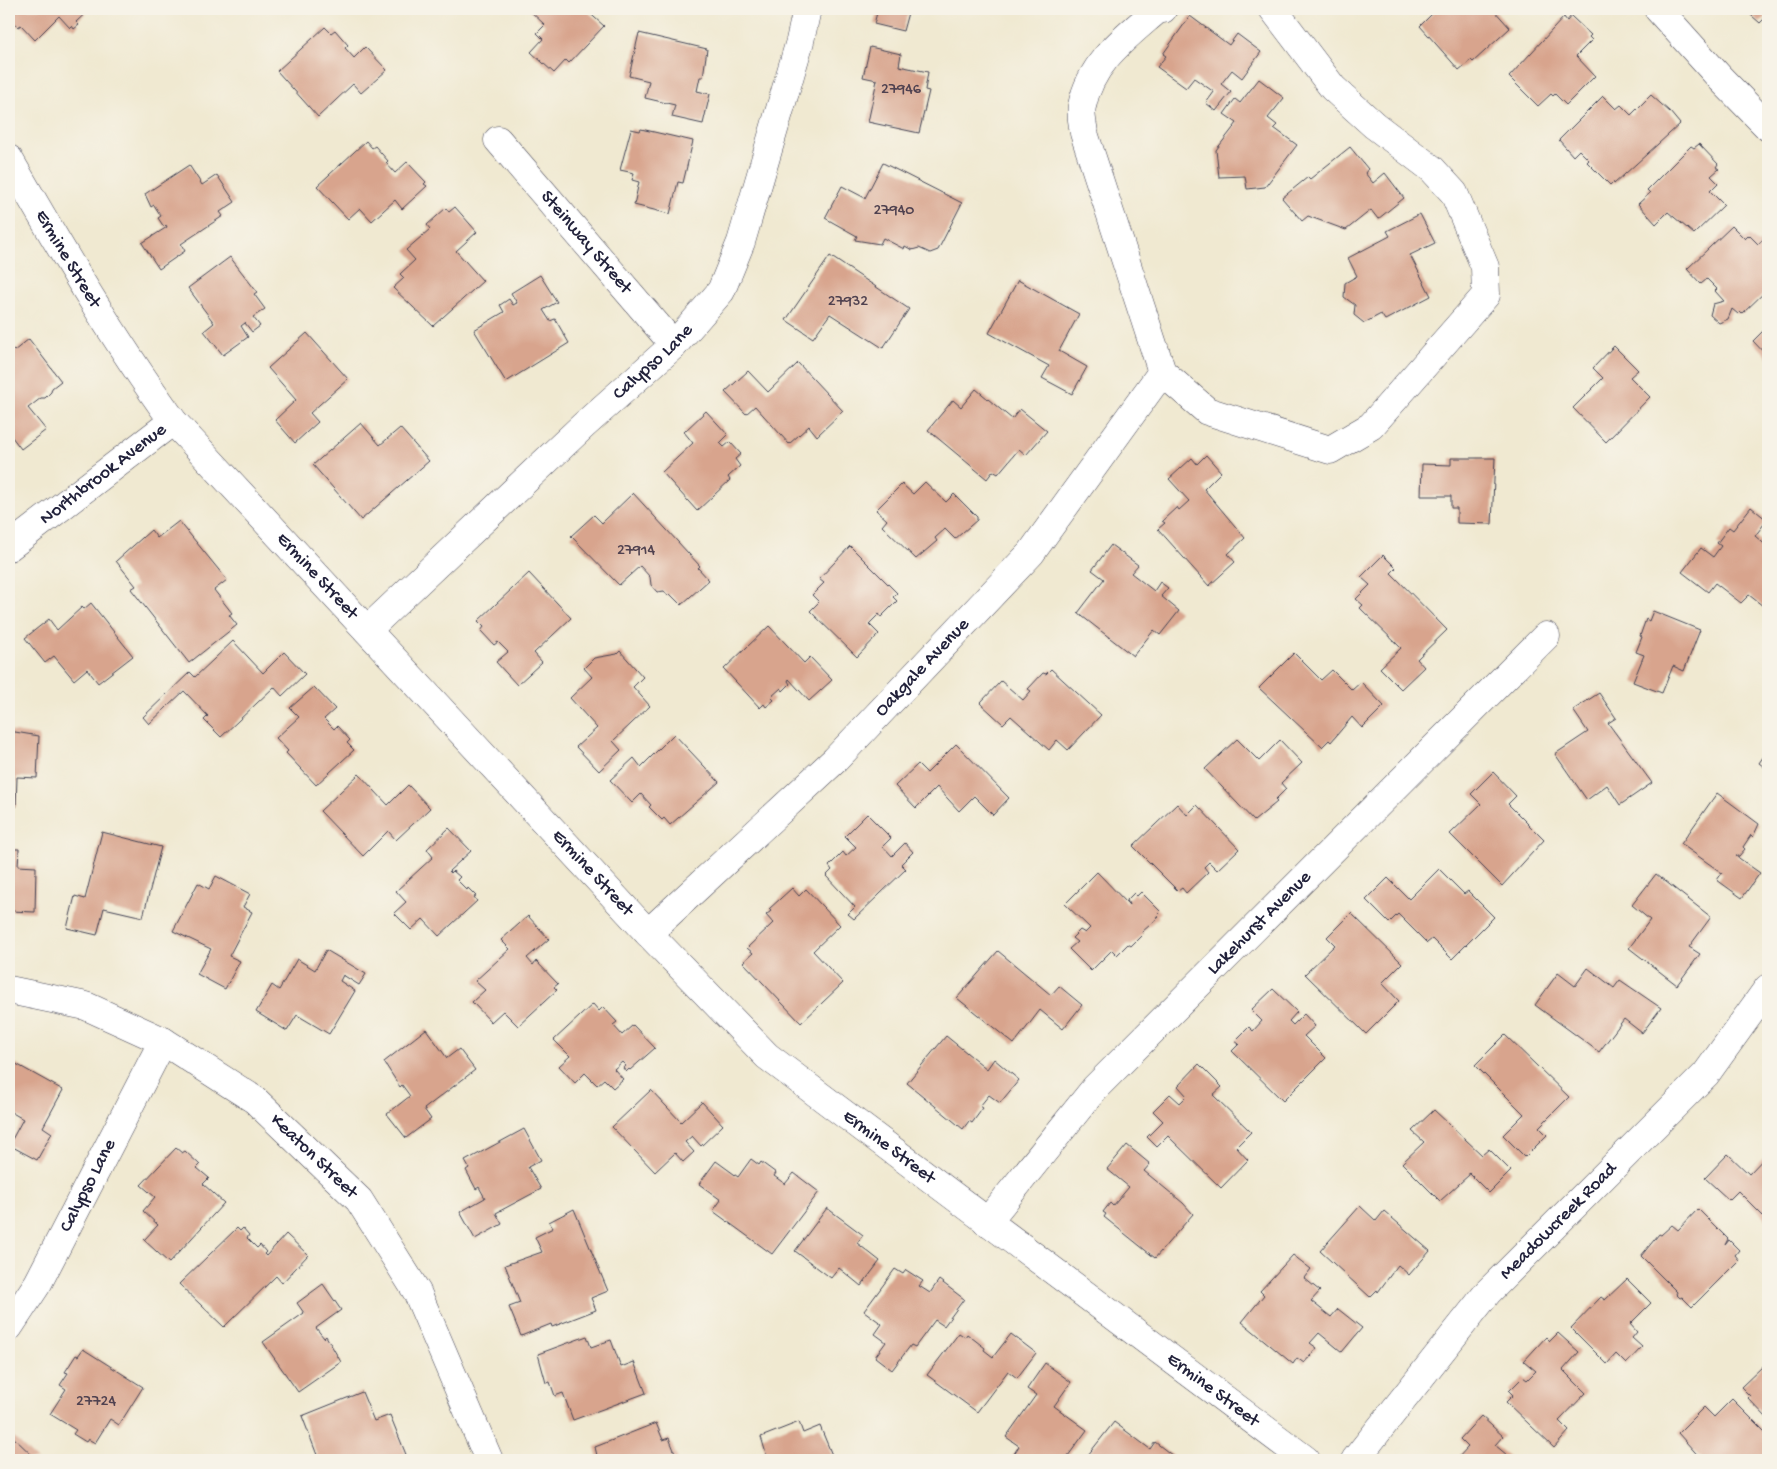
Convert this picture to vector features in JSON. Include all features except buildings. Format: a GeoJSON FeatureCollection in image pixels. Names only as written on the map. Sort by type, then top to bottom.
{"type":"FeatureCollection","features":[{"type":"Feature","properties":{"kind":"street","name":"Calypso Lane"},"geometry":{"type":"LineString","coordinates":[[367,630],[583,426],[674,345],[721,291],[741,242],[800,41],[807,9]]}},
{"type":"Feature","properties":{"kind":"street"},"geometry":{"type":"LineString","coordinates":[[1163,9],[1157,10],[1107,54],[1090,84],[1081,108],[1084,133],[1162,372],[1207,411],[1330,450],[1371,426],[1486,295],[1485,267],[1454,193],[1432,170],[1374,125],[1333,88],[1273,9]]}},
{"type":"Feature","properties":{"kind":"street"},"geometry":{"type":"LineString","coordinates":[[1658,9],[1721,79],[1768,127]]}},
{"type":"Feature","properties":{"kind":"street","name":"Steinway Street"},"geometry":{"type":"LineString","coordinates":[[498,140],[674,345]]}},
{"type":"Feature","properties":{"kind":"street","name":"Ermine Street"},"geometry":{"type":"LineString","coordinates":[[9,159],[71,268],[143,379],[173,420],[648,933],[767,1056],[1306,1460]]}},
{"type":"Feature","properties":{"kind":"street","name":"Oakgale Avenue"},"geometry":{"type":"LineString","coordinates":[[648,933],[835,760],[1031,553],[1162,372]]}},
{"type":"Feature","properties":{"kind":"street","name":"Northbrook Avenue"},"geometry":{"type":"LineString","coordinates":[[9,547],[173,420]]}},
{"type":"Feature","properties":{"kind":"street","name":"Lakehurst Avenue"},"geometry":{"type":"LineString","coordinates":[[987,1222],[1095,1088],[1546,636]]}},
{"type":"Feature","properties":{"kind":"street","name":"Meadowcreek Road"},"geometry":{"type":"LineString","coordinates":[[1355,1460],[1488,1292],[1706,1074],[1768,988]]}},
{"type":"Feature","properties":{"kind":"street","name":"Keaton Street"},"geometry":{"type":"LineString","coordinates":[[9,990],[86,1006],[163,1041],[256,1100],[359,1200],[417,1292],[489,1460]]}},
{"type":"Feature","properties":{"kind":"street","name":"Calypso Lane"},"geometry":{"type":"LineString","coordinates":[[9,1327],[38,1283],[163,1041]]}}]}
